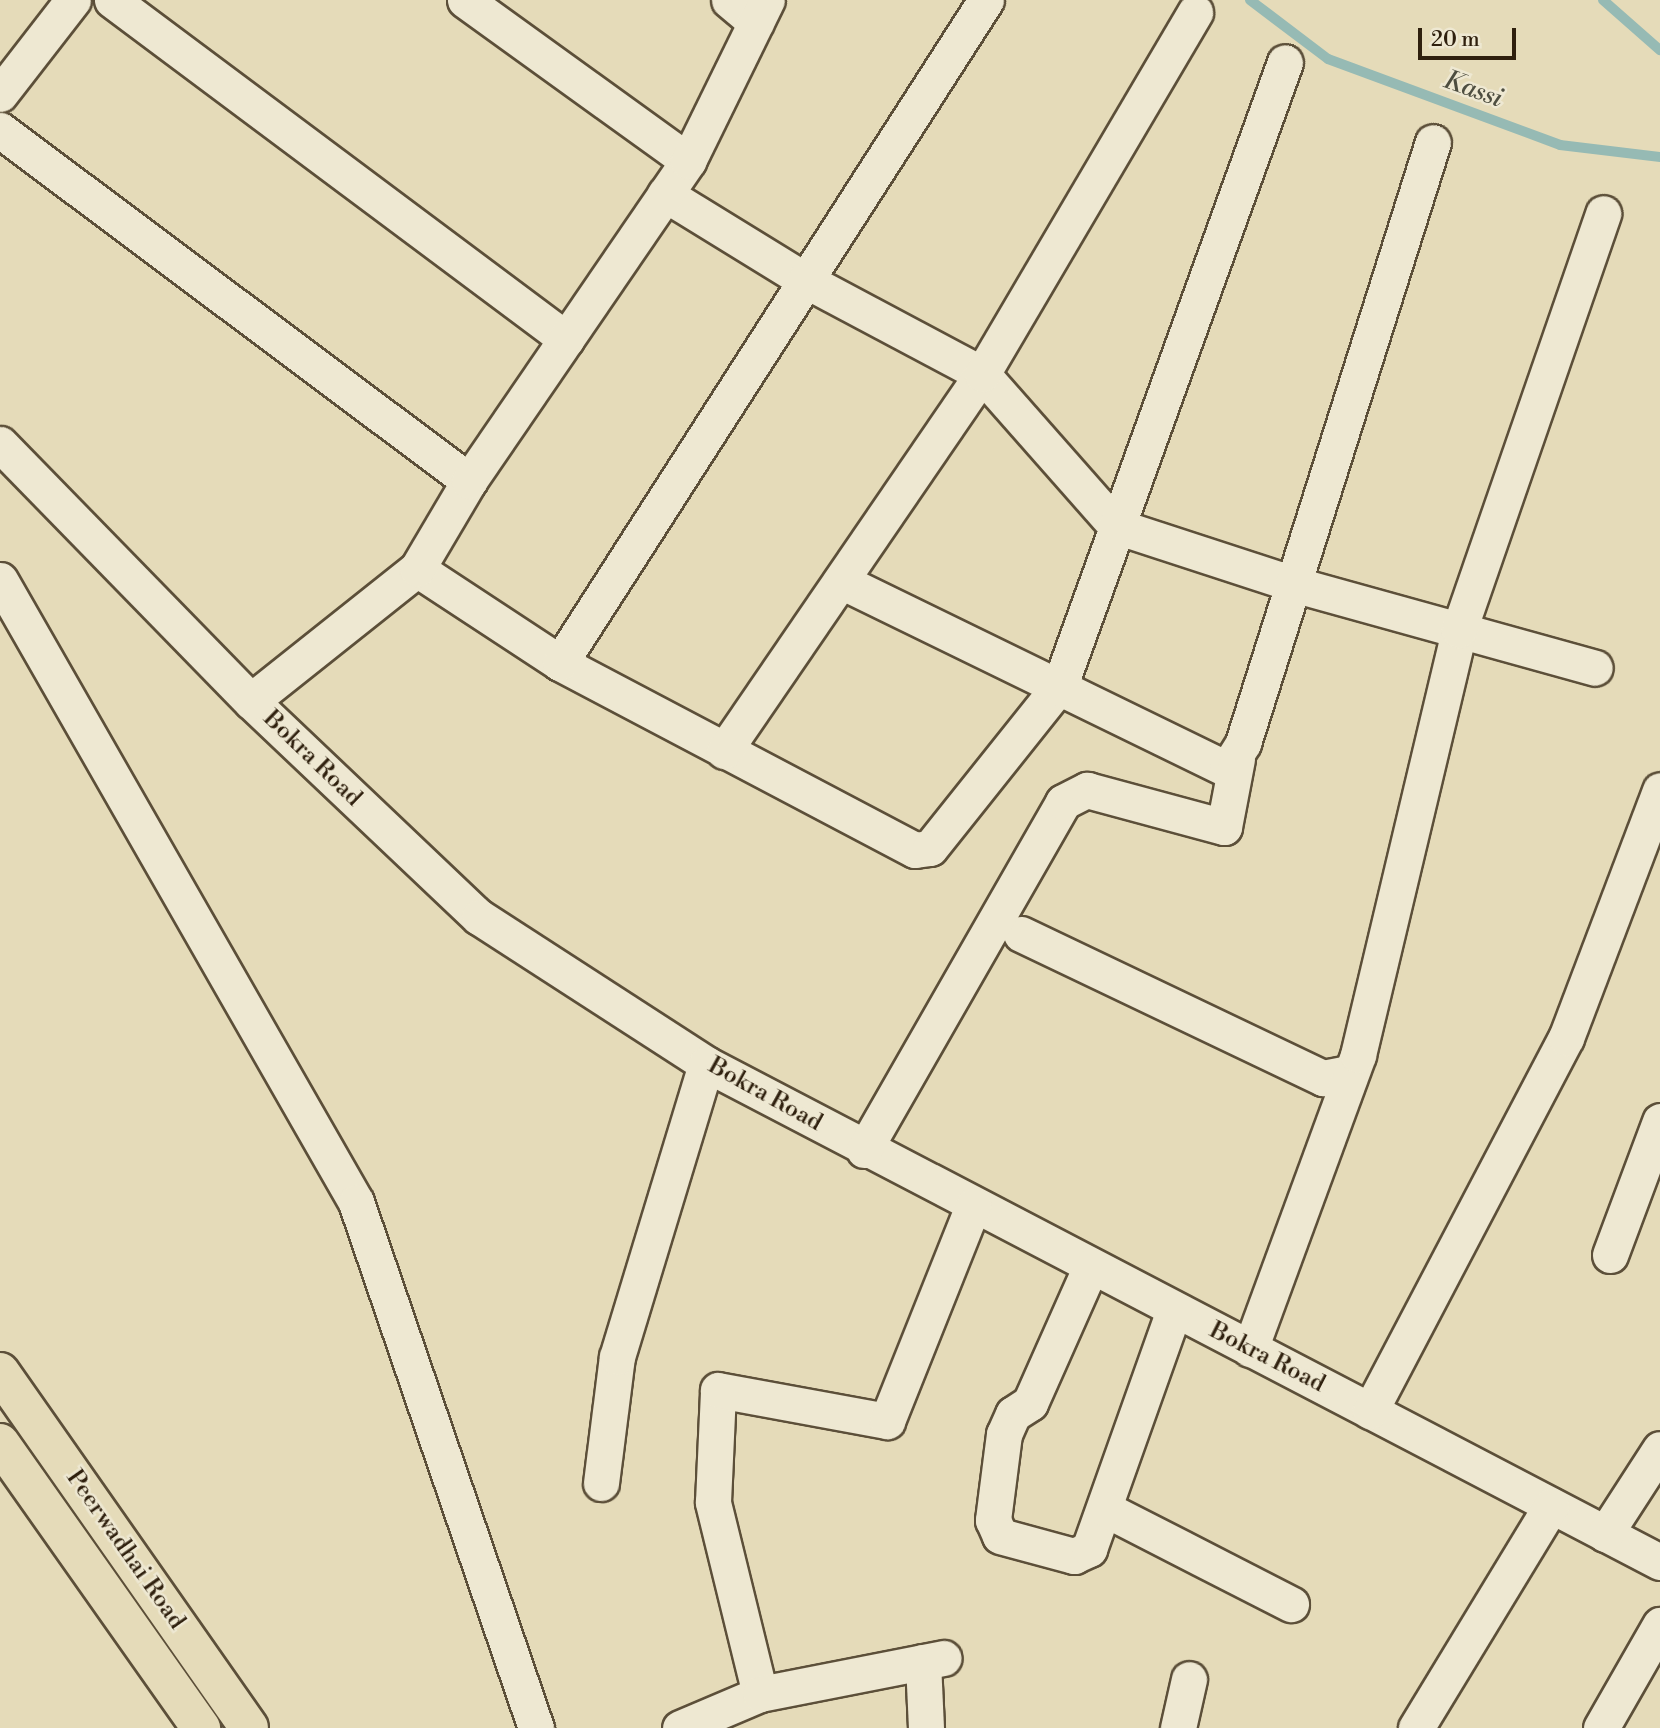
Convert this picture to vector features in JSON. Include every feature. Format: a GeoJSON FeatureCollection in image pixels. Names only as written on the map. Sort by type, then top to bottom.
{"type":"FeatureCollection","features":[{"type":"Feature","properties":{"kind":"main road","name":"Peerwadhai Road"},"geometry":{"type":"LineString","coordinates":[[0,1373],[249,1728]]}},
{"type":"Feature","properties":{"kind":"main road"},"geometry":{"type":"LineString","coordinates":[[0,1443],[201,1728]]}},
{"type":"Feature","properties":{"kind":"street"},"geometry":{"type":"LineString","coordinates":[[0,94],[74,0]]}},
{"type":"Feature","properties":{"kind":"street"},"geometry":{"type":"LineString","coordinates":[[112,0],[566,339]]}},
{"type":"Feature","properties":{"kind":"street"},"geometry":{"type":"LineString","coordinates":[[465,0],[688,161]]}},
{"type":"Feature","properties":{"kind":"street"},"geometry":{"type":"LineString","coordinates":[[251,701],[417,569],[469,481],[688,161],[761,12],[729,0]]}},
{"type":"Feature","properties":{"kind":"street"},"geometry":{"type":"LineString","coordinates":[[561,663],[986,0]]}},
{"type":"Feature","properties":{"kind":"street"},"geometry":{"type":"LineString","coordinates":[[724,751],[982,374],[1195,12]]}},
{"type":"Feature","properties":{"kind":"street"},"geometry":{"type":"LineString","coordinates":[[417,569],[561,663],[915,850],[930,848],[1060,685],[1285,62]]}},
{"type":"Feature","properties":{"kind":"street"},"geometry":{"type":"LineString","coordinates":[[0,130],[469,481]]}},
{"type":"Feature","properties":{"kind":"street"},"geometry":{"type":"LineString","coordinates":[[864,1150],[1063,802],[1087,790],[1224,827],[1237,759],[1433,142]]}},
{"type":"Feature","properties":{"kind":"street"},"geometry":{"type":"LineString","coordinates":[[665,194],[805,280],[982,374],[1116,526],[1293,584],[1595,668]]}},
{"type":"Feature","properties":{"kind":"street"},"geometry":{"type":"LineString","coordinates":[[1250,1349],[1348,1073],[1358,1055],[1459,630],[1603,213]]}},
{"type":"Feature","properties":{"kind":"street","name":"Bokra Road"},"geometry":{"type":"LineString","coordinates":[[0,444],[251,701],[479,917],[706,1064],[864,1150],[1660,1562]]}},
{"type":"Feature","properties":{"kind":"street"},"geometry":{"type":"LineString","coordinates":[[841,581],[1060,685],[1211,763],[1227,769],[1237,759]]}},
{"type":"Feature","properties":{"kind":"street"},"geometry":{"type":"LineString","coordinates":[[3,595],[356,1202],[536,1728]]}},
{"type":"Feature","properties":{"kind":"street"},"geometry":{"type":"LineString","coordinates":[[1370,1411],[1566,1038],[1660,790]]}},
{"type":"Feature","properties":{"kind":"street"},"geometry":{"type":"LineString","coordinates":[[1021,934],[1322,1078],[1348,1073]]}},
{"type":"Feature","properties":{"kind":"street"},"geometry":{"type":"LineString","coordinates":[[601,1483],[617,1357],[706,1064]]}},
{"type":"Feature","properties":{"kind":"street"},"geometry":{"type":"LineString","coordinates":[[1610,1255],[1660,1121]]}},
{"type":"Feature","properties":{"kind":"street"},"geometry":{"type":"LineString","coordinates":[[760,1694],[713,1502],[718,1390],[887,1421],[974,1206]]}},
{"type":"Feature","properties":{"kind":"street"},"geometry":{"type":"LineString","coordinates":[[1091,1266],[1030,1403],[1013,1414],[1004,1434],[993,1530],[1083,1555],[1105,1509],[1174,1310]]}},
{"type":"Feature","properties":{"kind":"street"},"geometry":{"type":"LineString","coordinates":[[1605,1534],[1660,1449]]}},
{"type":"Feature","properties":{"kind":"street"},"geometry":{"type":"LineString","coordinates":[[1416,1728],[1551,1506]]}},
{"type":"Feature","properties":{"kind":"street"},"geometry":{"type":"LineString","coordinates":[[1105,1509],[1291,1604]]}},
{"type":"Feature","properties":{"kind":"street"},"geometry":{"type":"LineString","coordinates":[[1601,1728],[1660,1625]]}},
{"type":"Feature","properties":{"kind":"street"},"geometry":{"type":"LineString","coordinates":[[680,1728],[760,1694],[933,1660],[926,1728]]}},
{"type":"Feature","properties":{"kind":"street"},"geometry":{"type":"LineString","coordinates":[[1178,1728],[1189,1679]]}},
{"type":"Feature","properties":{"kind":"waterway","name":"Kassi"},"geometry":{"type":"LineString","coordinates":[[1250,0],[1328,59],[1560,145],[1660,157]]}},
{"type":"Feature","properties":{"kind":"waterway","name":"Kassi"},"geometry":{"type":"LineString","coordinates":[[1603,0],[1660,50]]}}]}
